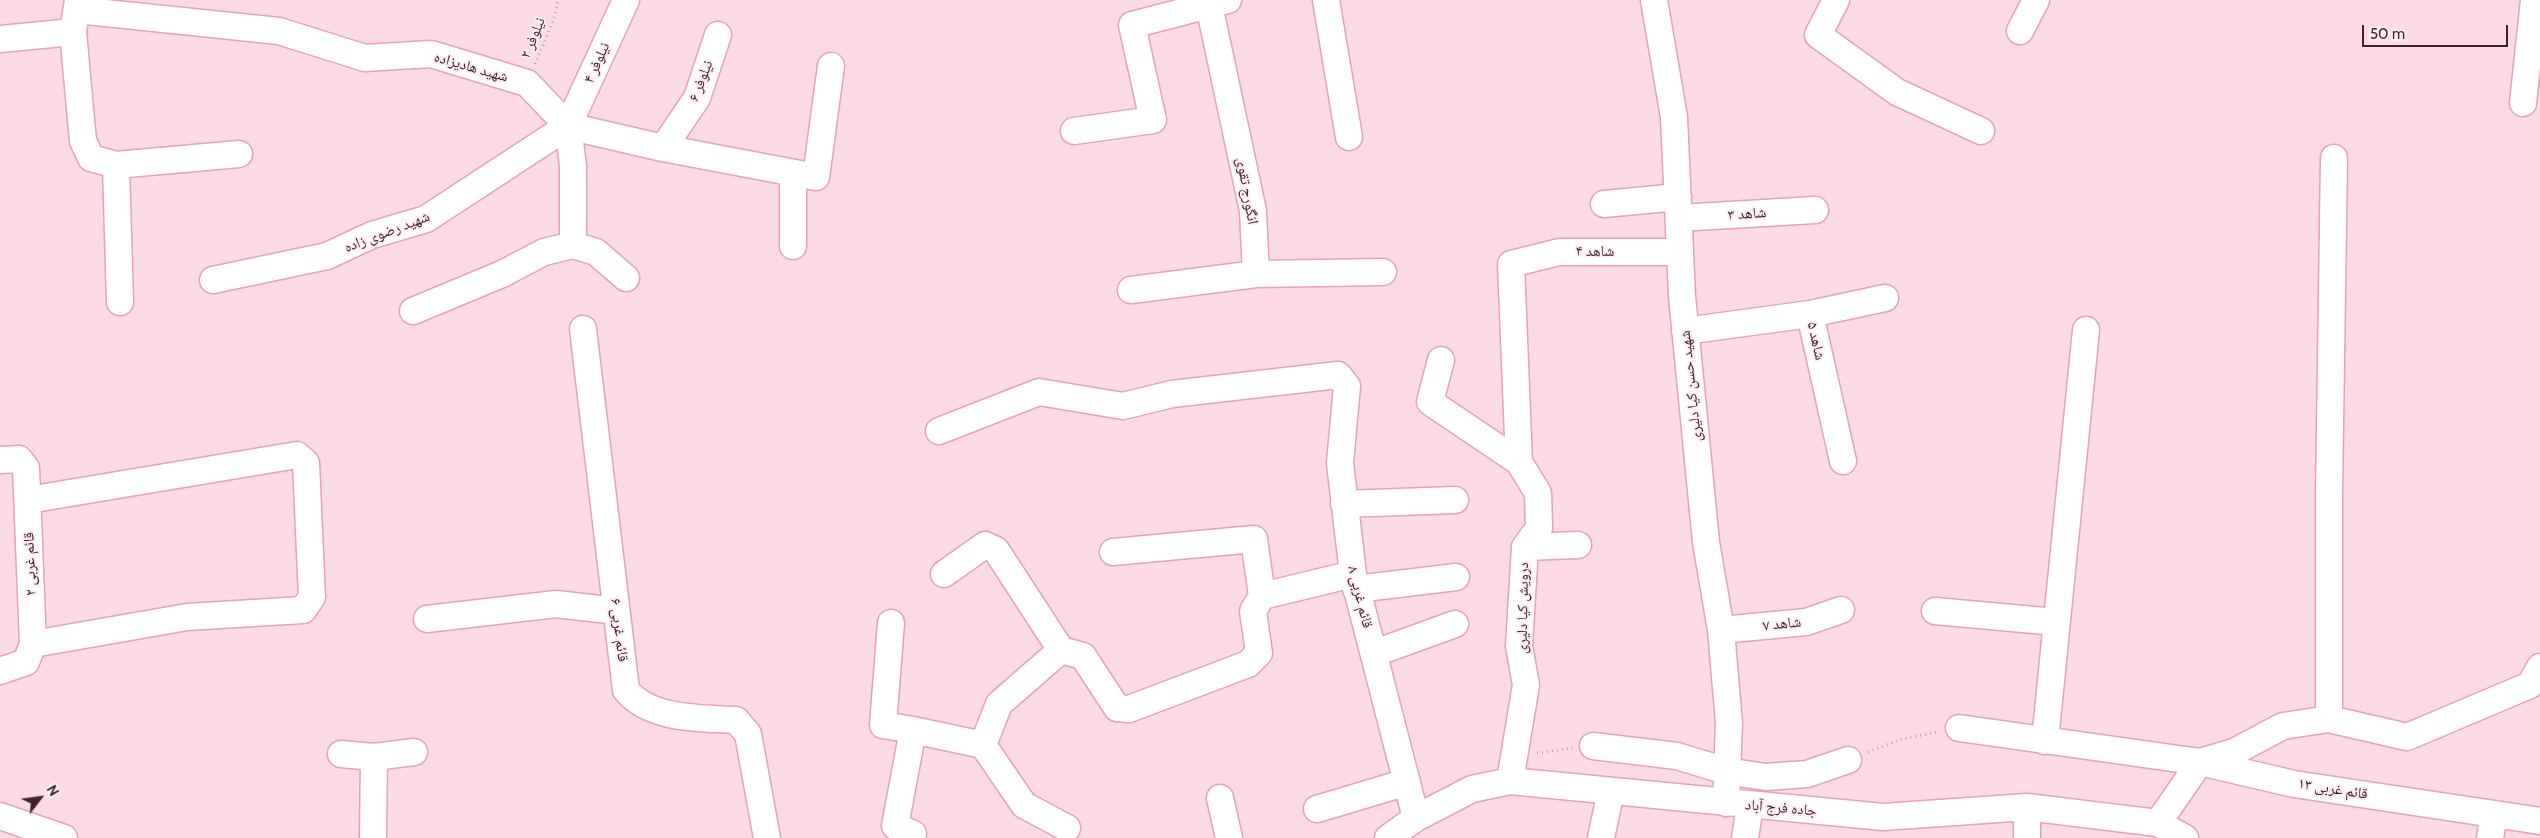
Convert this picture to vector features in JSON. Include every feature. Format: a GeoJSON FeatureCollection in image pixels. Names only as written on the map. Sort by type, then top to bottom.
{"type":"FeatureCollection","features":[{"type":"Feature","properties":{"kind":"street","name":"نیلوفر ۴"},"geometry":{"type":"LineString","coordinates":[[568,126],[626,0]]}},
{"type":"Feature","properties":{"kind":"street"},"geometry":{"type":"LineString","coordinates":[[1326,0],[1348,137]]}},
{"type":"Feature","properties":{"kind":"street","name":"شهید حسن کیا دلیری"},"geometry":{"type":"LineString","coordinates":[[1654,0],[1674,117],[1685,331],[1706,542],[1721,630],[1729,723],[1726,771],[1738,804],[1745,838]]}},
{"type":"Feature","properties":{"kind":"street"},"geometry":{"type":"LineString","coordinates":[[1836,0],[1818,35],[1897,92],[1981,131]]}},
{"type":"Feature","properties":{"kind":"street"},"geometry":{"type":"LineString","coordinates":[[2020,31],[2036,0]]}},
{"type":"Feature","properties":{"kind":"street"},"geometry":{"type":"LineString","coordinates":[[2523,103],[2534,0]]}},
{"type":"Feature","properties":{"kind":"street"},"geometry":{"type":"LineString","coordinates":[[1074,131],[1153,120],[1132,25],[1219,2]]}},
{"type":"Feature","properties":{"kind":"street","name":"انگورج تقوی"},"geometry":{"type":"LineString","coordinates":[[1219,2],[1253,211],[1256,274]]}},
{"type":"Feature","properties":{"kind":"street","name":"شهید هادیزاده"},"geometry":{"type":"LineString","coordinates":[[0,40],[76,14],[279,31],[365,58],[431,54],[527,83],[568,126]]}},
{"type":"Feature","properties":{"kind":"street"},"geometry":{"type":"LineString","coordinates":[[76,14],[83,140],[91,158],[116,165],[239,154]]}},
{"type":"Feature","properties":{"kind":"street","name":"نیلوفر ۶"},"geometry":{"type":"LineString","coordinates":[[663,148],[697,98],[718,36]]}},
{"type":"Feature","properties":{"kind":"street"},"geometry":{"type":"LineString","coordinates":[[793,246],[805,176],[831,66]]}},
{"type":"Feature","properties":{"kind":"street"},"geometry":{"type":"LineString","coordinates":[[573,245],[573,166],[568,126],[663,148],[805,176]]}},
{"type":"Feature","properties":{"kind":"street","name":"شهید رضوی زاده"},"geometry":{"type":"LineString","coordinates":[[213,280],[327,256],[372,236],[426,220],[568,126]]}},
{"type":"Feature","properties":{"kind":"street"},"geometry":{"type":"LineString","coordinates":[[2329,719],[2329,494],[2334,158]]}},
{"type":"Feature","properties":{"kind":"street"},"geometry":{"type":"LineString","coordinates":[[116,165],[120,302]]}},
{"type":"Feature","properties":{"kind":"street","name":"شاهد ۳"},"geometry":{"type":"LineString","coordinates":[[1604,204],[1678,208],[1815,210]]}},
{"type":"Feature","properties":{"kind":"street"},"geometry":{"type":"LineString","coordinates":[[413,311],[502,274],[544,252],[573,245],[596,252],[626,278]]}},
{"type":"Feature","properties":{"kind":"street","name":"شاهد ۴"},"geometry":{"type":"LineString","coordinates":[[1511,264],[1559,252],[1680,252]]}},
{"type":"Feature","properties":{"kind":"street","name":"درویش کیا دلیری"},"geometry":{"type":"LineString","coordinates":[[1511,264],[1519,462],[1538,493],[1539,528],[1525,547],[1519,646],[1526,685],[1512,768]]}},
{"type":"Feature","properties":{"kind":"street"},"geometry":{"type":"LineString","coordinates":[[1131,290],[1256,274],[1383,272]]}},
{"type":"Feature","properties":{"kind":"street"},"geometry":{"type":"LineString","coordinates":[[1810,314],[1885,298]]}},
{"type":"Feature","properties":{"kind":"street","name":"شاهد ۵"},"geometry":{"type":"LineString","coordinates":[[1685,331],[1810,314],[1843,461]]}},
{"type":"Feature","properties":{"kind":"street","name":"قائم غربی ۶"},"geometry":{"type":"LineString","coordinates":[[583,329],[626,690],[635,701],[689,718],[736,720],[748,734],[767,838]]}},
{"type":"Feature","properties":{"kind":"street"},"geometry":{"type":"LineString","coordinates":[[2046,741],[2056,622],[2086,330]]}},
{"type":"Feature","properties":{"kind":"street"},"geometry":{"type":"LineString","coordinates":[[1441,360],[1430,402],[1519,462]]}},
{"type":"Feature","properties":{"kind":"street","name":"قائم غربی ۸"},"geometry":{"type":"LineString","coordinates":[[939,430],[1039,392],[1123,406],[1172,394],[1338,375],[1347,386],[1340,463],[1355,582],[1375,653],[1416,818]]}},
{"type":"Feature","properties":{"kind":"street"},"geometry":{"type":"LineString","coordinates":[[0,671],[26,662],[34,644],[187,617],[303,610],[312,597],[306,463],[296,455],[28,500]]}},
{"type":"Feature","properties":{"kind":"street","name":"قائم غربی ۲"},"geometry":{"type":"LineString","coordinates":[[0,460],[19,459],[26,468],[34,644]]}},
{"type":"Feature","properties":{"kind":"street"},"geometry":{"type":"LineString","coordinates":[[1344,504],[1455,500]]}},
{"type":"Feature","properties":{"kind":"street"},"geometry":{"type":"LineString","coordinates":[[944,574],[985,545],[996,550],[1061,650],[1083,656],[1117,708],[1128,709],[1248,664],[1259,653],[1253,611],[1262,596],[1254,539],[1113,552]]}},
{"type":"Feature","properties":{"kind":"street"},"geometry":{"type":"LineString","coordinates":[[1525,547],[1578,545]]}},
{"type":"Feature","properties":{"kind":"street"},"geometry":{"type":"LineString","coordinates":[[1262,596],[1355,582],[1456,577]]}},
{"type":"Feature","properties":{"kind":"street"},"geometry":{"type":"LineString","coordinates":[[427,619],[556,604],[616,611]]}},
{"type":"Feature","properties":{"kind":"street","name":"شاهد ۷"},"geometry":{"type":"LineString","coordinates":[[1721,630],[1806,622],[1841,610]]}},
{"type":"Feature","properties":{"kind":"street"},"geometry":{"type":"LineString","coordinates":[[1935,611],[2056,622]]}},
{"type":"Feature","properties":{"kind":"street"},"geometry":{"type":"LineString","coordinates":[[891,623],[883,724],[983,745],[1024,805],[1067,828]]}},
{"type":"Feature","properties":{"kind":"street"},"geometry":{"type":"LineString","coordinates":[[1375,653],[1456,624]]}},
{"type":"Feature","properties":{"kind":"street"},"geometry":{"type":"LineString","coordinates":[[983,745],[999,704],[1061,650]]}},
{"type":"Feature","properties":{"kind":"street"},"geometry":{"type":"LineString","coordinates":[[2158,823],[2200,762],[2234,752],[2283,726],[2329,719],[2407,737],[2530,685],[2540,667]]}},
{"type":"Feature","properties":{"kind":"street","name":"قائم غربی ۱۳"},"geometry":{"type":"LineString","coordinates":[[1958,728],[2200,762],[2492,826],[2540,821]]}},
{"type":"Feature","properties":{"kind":"street"},"geometry":{"type":"LineString","coordinates":[[912,838],[912,834],[895,826],[913,730]]}},
{"type":"Feature","properties":{"kind":"street"},"geometry":{"type":"LineString","coordinates":[[1593,746],[1678,756],[1726,771],[1766,777],[1808,774],[1848,760]]}},
{"type":"Feature","properties":{"kind":"street"},"geometry":{"type":"LineString","coordinates":[[341,754],[374,757],[414,752]]}},
{"type":"Feature","properties":{"kind":"street"},"geometry":{"type":"LineString","coordinates":[[373,838],[374,757]]}},
{"type":"Feature","properties":{"kind":"street","name":"جاده فرج آباد"},"geometry":{"type":"LineString","coordinates":[[1388,838],[1416,818],[1512,768],[1611,791],[1738,804],[1883,827],[2027,807],[2109,827],[2158,823],[2184,838]]}},
{"type":"Feature","properties":{"kind":"street"},"geometry":{"type":"LineString","coordinates":[[1317,810],[1407,782]]}},
{"type":"Feature","properties":{"kind":"street"},"geometry":{"type":"LineString","coordinates":[[1601,838],[1611,791]]}},
{"type":"Feature","properties":{"kind":"street"},"geometry":{"type":"LineString","coordinates":[[1220,798],[1228,838]]}},
{"type":"Feature","properties":{"kind":"street"},"geometry":{"type":"LineString","coordinates":[[2027,807],[2028,838]]}},
{"type":"Feature","properties":{"kind":"street"},"geometry":{"type":"LineString","coordinates":[[0,816],[64,838]]}},
{"type":"Feature","properties":{"kind":"path","name":"نیلوفر ۲"},"geometry":{"type":"LineString","coordinates":[[527,83],[554,19],[558,0]]}},
{"type":"Feature","properties":{"kind":"path"},"geometry":{"type":"LineString","coordinates":[[1848,760],[1902,739],[1958,728]]}},
{"type":"Feature","properties":{"kind":"path"},"geometry":{"type":"LineString","coordinates":[[1512,768],[1593,746]]}}]}
